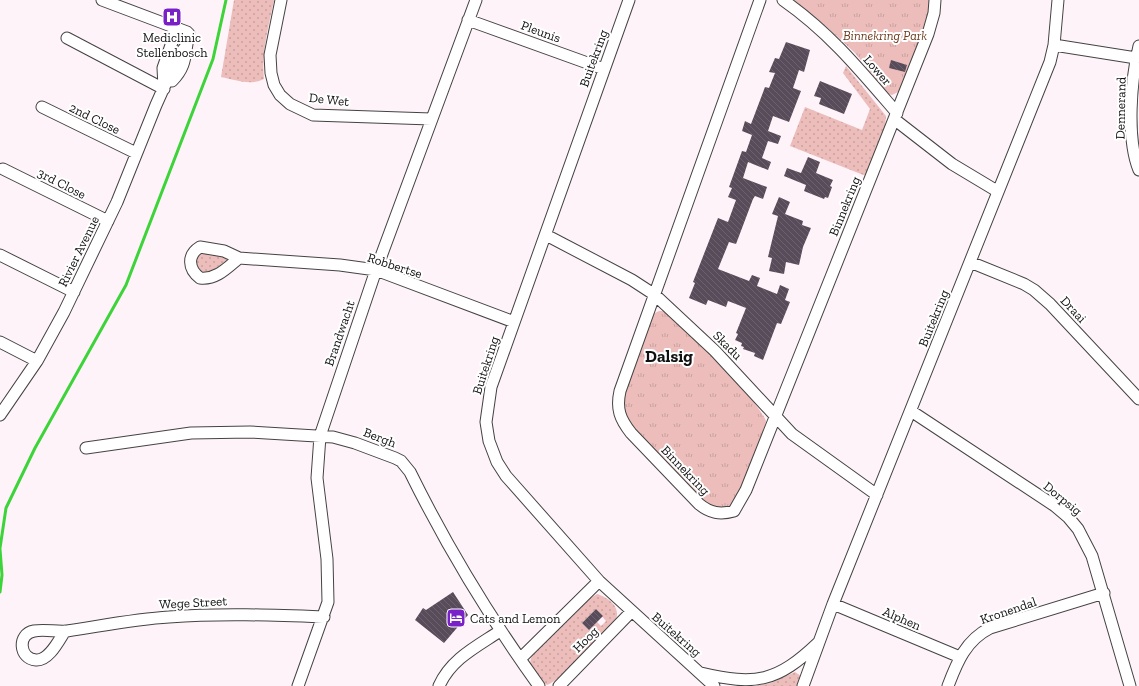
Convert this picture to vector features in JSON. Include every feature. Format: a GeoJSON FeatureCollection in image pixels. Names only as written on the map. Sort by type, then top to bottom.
{"type":"FeatureCollection","features":[{"type":"Feature","properties":{"kind":"street"},"geometry":{"type":"LineString","coordinates":[[102,0],[177,28],[163,68],[164,90]]}},
{"type":"Feature","properties":{"kind":"street","name":"De Wet"},"geometry":{"type":"LineString","coordinates":[[280,0],[270,55],[270,74],[280,95],[290,104],[313,115],[431,119]]}},
{"type":"Feature","properties":{"kind":"street","name":"Brandwacht"},"geometry":{"type":"LineString","coordinates":[[298,686],[324,617],[328,602],[329,586],[317,478],[320,436],[376,270],[476,0]]}},
{"type":"Feature","properties":{"kind":"street","name":"Buitekring"},"geometry":{"type":"LineString","coordinates":[[629,0],[491,387],[487,403],[486,422],[489,441],[497,462],[506,476],[599,581],[631,612],[714,686]]}},
{"type":"Feature","properties":{"kind":"street","name":"Binnekring"},"geometry":{"type":"LineString","coordinates":[[760,0],[617,402],[621,421],[631,433],[707,510],[725,514],[734,511],[746,490],[776,417],[928,34],[934,13],[935,0]]}},
{"type":"Feature","properties":{"kind":"street","name":"Lower"},"geometry":{"type":"LineString","coordinates":[[783,0],[811,20],[830,37],[895,116],[952,164],[997,191]]}},
{"type":"Feature","properties":{"kind":"street","name":"Buitekring"},"geometry":{"type":"LineString","coordinates":[[803,686],[833,604],[911,411],[997,191],[1050,62],[1054,45],[1058,0]]}},
{"type":"Feature","properties":{"kind":"street","name":"Pleunis"},"geometry":{"type":"LineString","coordinates":[[468,20],[604,69]]}},
{"type":"Feature","properties":{"kind":"street","name":"Rivier Avenue"},"geometry":{"type":"LineString","coordinates":[[0,415],[37,360],[74,292],[108,221],[156,104],[164,90],[179,72],[187,56],[186,46],[189,34],[177,28]]}},
{"type":"Feature","properties":{"kind":"street"},"geometry":{"type":"LineString","coordinates":[[67,38],[164,90]]}},
{"type":"Feature","properties":{"kind":"street"},"geometry":{"type":"LineString","coordinates":[[1054,45],[1136,58]]}},
{"type":"Feature","properties":{"kind":"street","name":"Dennerand"},"geometry":{"type":"LineString","coordinates":[[1139,46],[1136,58],[1132,131],[1135,156],[1139,170]]}},
{"type":"Feature","properties":{"kind":"street","name":"2nd Close"},"geometry":{"type":"LineString","coordinates":[[42,107],[136,153]]}},
{"type":"Feature","properties":{"kind":"street","name":"3rd Close"},"geometry":{"type":"LineString","coordinates":[[3,169],[108,221]]}},
{"type":"Feature","properties":{"kind":"street","name":"Skadu"},"geometry":{"type":"LineString","coordinates":[[546,235],[632,280],[655,295],[715,351],[776,417],[808,448],[877,495]]}},
{"type":"Feature","properties":{"kind":"street"},"geometry":{"type":"LineString","coordinates":[[0,255],[74,292]]}},
{"type":"Feature","properties":{"kind":"street","name":"Robbertse"},"geometry":{"type":"LineString","coordinates":[[239,258],[376,270],[514,322]]}},
{"type":"Feature","properties":{"kind":"street","name":"Draai"},"geometry":{"type":"LineString","coordinates":[[970,262],[1034,290],[1050,304],[1139,399]]}},
{"type":"Feature","properties":{"kind":"street"},"geometry":{"type":"LineString","coordinates":[[0,342],[37,360]]}},
{"type":"Feature","properties":{"kind":"street","name":"Dorpsig"},"geometry":{"type":"LineString","coordinates":[[911,411],[1068,516],[1086,543],[1104,594],[1130,686]]}},
{"type":"Feature","properties":{"kind":"street","name":"Bergh"},"geometry":{"type":"LineString","coordinates":[[86,448],[199,432],[250,432],[333,437],[355,443],[396,458],[406,466],[461,567],[500,631],[540,686]]}},
{"type":"Feature","properties":{"kind":"street"},"geometry":{"type":"LineString","coordinates":[[520,659],[599,581]]}},
{"type":"Feature","properties":{"kind":"street","name":"Kronendal"},"geometry":{"type":"LineString","coordinates":[[948,686],[960,657],[970,642],[980,633],[990,628],[1104,594]]}},
{"type":"Feature","properties":{"kind":"street","name":"Alphen"},"geometry":{"type":"LineString","coordinates":[[833,604],[960,657]]}},
{"type":"Feature","properties":{"kind":"street","name":"Hoog"},"geometry":{"type":"LineString","coordinates":[[559,686],[631,612]]}},
{"type":"Feature","properties":{"kind":"street","name":"Wege Street"},"geometry":{"type":"LineString","coordinates":[[65,631],[192,615],[230,614],[324,617]]}},
{"type":"Feature","properties":{"kind":"street"},"geometry":{"type":"LineString","coordinates":[[439,686],[449,668],[455,661],[500,631]]}},
{"type":"Feature","properties":{"kind":"street","name":"Buitekring"},"geometry":{"type":"LineString","coordinates":[[701,673],[725,679],[747,681],[769,677],[787,670],[819,642]]}},
{"type":"Feature","properties":{"kind":"green space"},"geometry":{"type":"Polygon","coordinates":[[[234,0],[274,0],[265,49],[263,69],[264,79],[259,81],[243,82],[221,77],[234,0]]]}},
{"type":"Feature","properties":{"kind":"green space","name":"Binnekring Park"},"geometry":{"type":"Polygon","coordinates":[[[794,0],[930,0],[929,19],[900,91],[892,95],[888,94],[855,53],[794,0]]]}},
{"type":"Feature","properties":{"kind":"green space"},"geometry":{"type":"Polygon","coordinates":[[[846,66],[886,116],[885,126],[866,176],[790,146],[805,107],[862,130],[870,109],[843,73],[846,66]]]}},
{"type":"Feature","properties":{"kind":"green space"},"geometry":{"type":"Polygon","coordinates":[[[203,253],[228,255],[229,258],[218,267],[210,271],[202,272],[198,270],[196,262],[198,256],[203,253]]]}},
{"type":"Feature","properties":{"kind":"green space"},"geometry":{"type":"Polygon","coordinates":[[[659,311],[665,311],[678,321],[722,364],[750,397],[766,421],[765,430],[737,500],[730,508],[711,508],[637,433],[622,410],[625,391],[653,314],[659,311]]]}},
{"type":"Feature","properties":{"kind":"green space"},"geometry":{"type":"Polygon","coordinates":[[[597,594],[605,597],[615,606],[617,610],[616,619],[572,666],[553,682],[547,685],[536,676],[531,669],[530,665],[532,656],[589,599],[597,594]],[[596,609],[582,623],[589,630],[597,622],[601,626],[606,621],[596,609]]]}},
{"type":"Feature","properties":{"kind":"green space"},"geometry":{"type":"Polygon","coordinates":[[[795,672],[801,676],[798,686],[755,686],[771,683],[795,672]]]}},
{"type":"Feature","properties":{"kind":"building"},"geometry":{"type":"Polygon","coordinates":[[[786,42],[810,50],[804,72],[799,70],[793,88],[801,91],[789,122],[773,116],[768,131],[781,136],[778,144],[768,141],[762,158],[771,162],[768,170],[748,162],[743,178],[767,187],[763,199],[755,196],[753,199],[736,244],[729,242],[718,269],[749,281],[752,275],[760,278],[757,286],[777,294],[780,285],[789,289],[785,300],[790,302],[781,324],[777,323],[763,360],[754,356],[755,353],[743,349],[744,347],[741,346],[742,343],[735,340],[738,334],[736,333],[746,308],[728,301],[726,307],[708,300],[706,305],[689,298],[695,283],[693,282],[718,218],[728,222],[736,200],[728,197],[732,188],[729,187],[742,151],[746,152],[752,135],[742,131],[745,121],[751,124],[765,87],[769,88],[775,73],[769,72],[775,58],[779,59],[786,42]]]}},
{"type":"Feature","properties":{"kind":"building"},"geometry":{"type":"Polygon","coordinates":[[[891,60],[907,65],[905,72],[889,68],[891,60]]]}},
{"type":"Feature","properties":{"kind":"building"},"geometry":{"type":"Polygon","coordinates":[[[820,81],[852,94],[844,114],[819,104],[821,98],[814,96],[820,81]]]}},
{"type":"Feature","properties":{"kind":"building"},"geometry":{"type":"Polygon","coordinates":[[[808,157],[820,162],[816,173],[833,180],[830,186],[832,187],[828,198],[825,197],[824,199],[804,191],[806,185],[784,176],[787,168],[801,173],[808,157]]]}},
{"type":"Feature","properties":{"kind":"building"},"geometry":{"type":"Polygon","coordinates":[[[779,197],[790,202],[785,214],[803,221],[802,225],[811,228],[803,247],[799,265],[786,262],[784,274],[769,271],[772,258],[768,257],[778,216],[772,214],[779,197]]]}},
{"type":"Feature","properties":{"kind":"building","name":"Cats and Lemon"},"geometry":{"type":"Polygon","coordinates":[[[453,592],[468,615],[444,643],[415,620],[423,608],[426,610],[453,592]]]}},
{"type":"Feature","properties":{"kind":"building"},"geometry":{"type":"Polygon","coordinates":[[[596,609],[603,616],[589,630],[582,623],[596,609]]]}},
{"type":"Feature","properties":{"kind":"waterway"},"geometry":{"type":"LineString","coordinates":[[0,548],[6,508],[35,448],[126,285],[213,59],[226,0]]}},
{"type":"Feature","properties":{"kind":"waterway"},"geometry":{"type":"LineString","coordinates":[[0,549],[2,575],[0,592]]}},
{"type":"Feature","properties":{"kind":"place","name":"Mediclinic Stellenbosch"},"geometry":{"type":"Point","coordinates":[172,17]}},
{"type":"Feature","properties":{"kind":"place","name":"Cats and Lemon"},"geometry":{"type":"Point","coordinates":[456,618]}},
{"type":"Feature","properties":{"kind":"district","name":"Dalsig"},"geometry":{"type":"Point","coordinates":[669,356]}}]}
